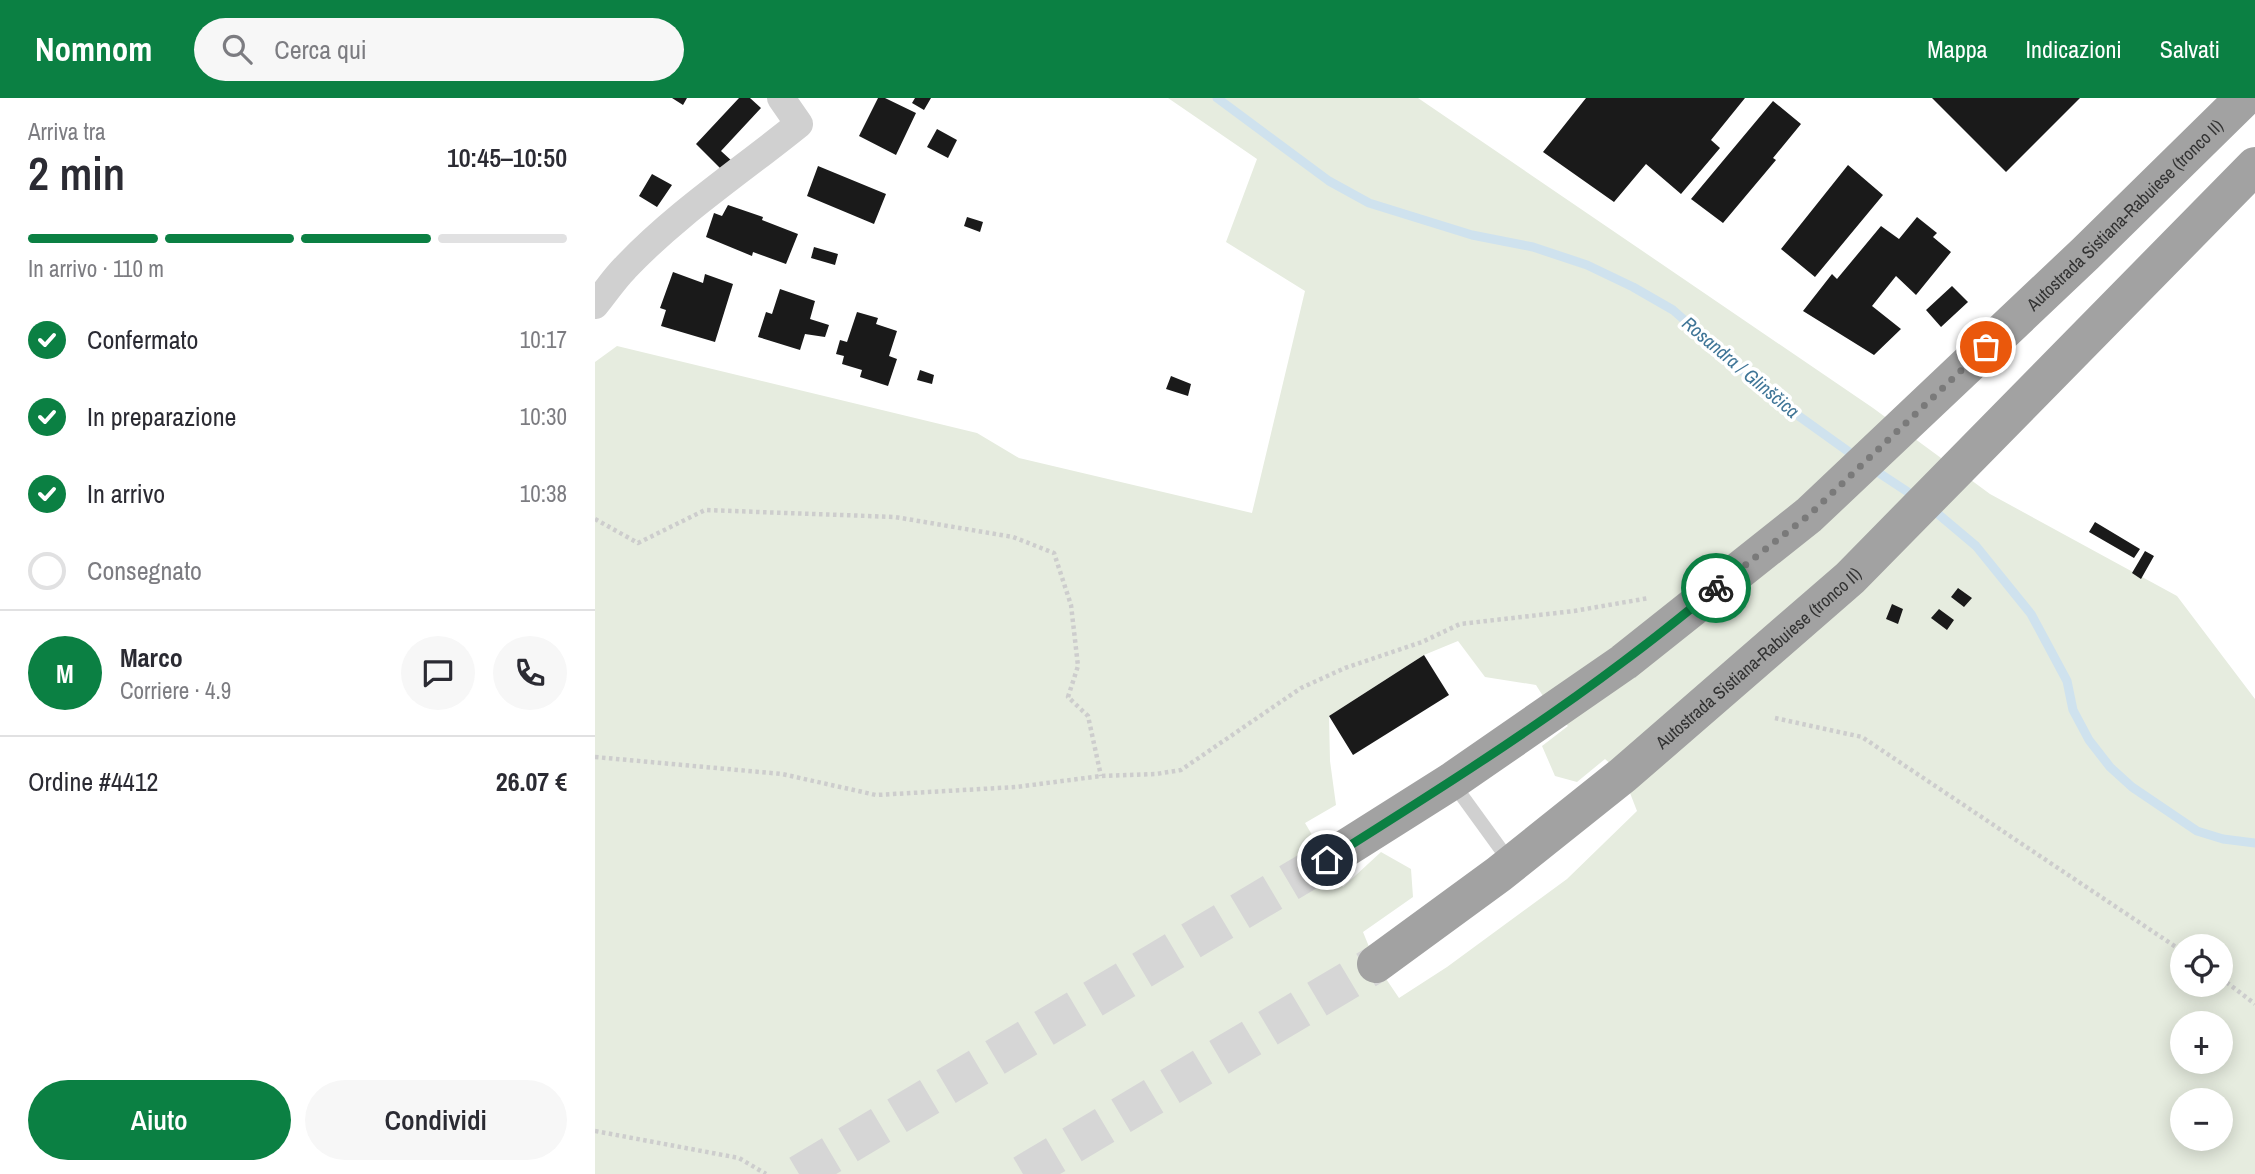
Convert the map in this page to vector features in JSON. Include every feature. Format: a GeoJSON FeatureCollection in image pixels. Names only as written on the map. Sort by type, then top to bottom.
{"type":"FeatureCollection","features":[{"type":"Feature","properties":{"kind":"highway","name":"Autostrada Sistiana-Rabuiese (tronco II)"},"geometry":{"type":"LineString","coordinates":[[1327,860],[1452,781],[1624,662],[1809,515],[2085,254],[2244,98]]}},
{"type":"Feature","properties":{"kind":"highway","name":"Autostrada Sistiana-Rabuiese (tronco II)"},"geometry":{"type":"LineString","coordinates":[[1375,964],[1511,864],[1623,775],[1850,578],[2255,166]]}},
{"type":"Feature","properties":{"kind":"street"},"geometry":{"type":"LineString","coordinates":[[595,305],[625,268],[661,234],[799,124],[781,98]]}},
{"type":"Feature","properties":{"kind":"lane"},"geometry":{"type":"LineString","coordinates":[[1452,781],[1511,864]]}},
{"type":"Feature","properties":{"kind":"path"},"geometry":{"type":"LineString","coordinates":[[595,519],[638,543],[705,510],[895,517],[1013,537],[1054,554],[1071,605],[1078,666],[1067,697],[1088,716],[1101,776]]}},
{"type":"Feature","properties":{"kind":"path"},"geometry":{"type":"LineString","coordinates":[[595,757],[782,774],[876,795],[1016,787],[1101,776],[1156,774],[1181,769],[1301,688],[1345,668],[1422,642],[1460,624],[1574,611],[1661,597]]}},
{"type":"Feature","properties":{"kind":"path"},"geometry":{"type":"LineString","coordinates":[[1775,718],[1862,737],[2170,943]]}},
{"type":"Feature","properties":{"kind":"path"},"geometry":{"type":"LineString","coordinates":[[2233,987],[2255,1004]]}},
{"type":"Feature","properties":{"kind":"path"},"geometry":{"type":"LineString","coordinates":[[595,1131],[739,1158],[766,1174]]}},
{"type":"Feature","properties":{"kind":"shaded area"},"geometry":{"type":"Polygon","coordinates":[[[1168,98],[1418,98],[1873,408],[1990,494],[2177,596],[2255,699],[2255,1174],[595,1174],[595,362],[617,346],[977,433],[1019,458],[1252,513],[1305,291],[1226,242],[1257,159],[1168,98]],[[1458,641],[1424,655],[1329,716],[1330,761],[1336,805],[1305,823],[1343,887],[1381,852],[1411,869],[1413,897],[1363,932],[1376,964],[1399,998],[1447,967],[1567,879],[1637,811],[1623,775],[1605,759],[1577,782],[1555,776],[1542,746],[1568,726],[1553,712],[1536,685],[1485,677],[1458,641]]]}},
{"type":"Feature","properties":{"kind":"building"},"geometry":{"type":"Polygon","coordinates":[[[672,98],[687,98],[683,105],[672,98]]]}},
{"type":"Feature","properties":{"kind":"building"},"geometry":{"type":"Polygon","coordinates":[[[739,98],[750,98],[761,108],[721,151],[733,162],[721,169],[696,144],[739,98]]]}},
{"type":"Feature","properties":{"kind":"building"},"geometry":{"type":"Polygon","coordinates":[[[878,98],[885,98],[916,113],[896,155],[859,136],[878,98]]]}},
{"type":"Feature","properties":{"kind":"building"},"geometry":{"type":"Polygon","coordinates":[[[915,98],[931,98],[924,110],[912,103],[915,98]]]}},
{"type":"Feature","properties":{"kind":"building"},"geometry":{"type":"Polygon","coordinates":[[[1586,98],[1745,98],[1711,140],[1720,148],[1681,194],[1646,164],[1614,202],[1543,152],[1586,98]]]}},
{"type":"Feature","properties":{"kind":"building"},"geometry":{"type":"Polygon","coordinates":[[[1932,98],[2080,98],[2006,172],[1932,98]]]}},
{"type":"Feature","properties":{"kind":"building"},"geometry":{"type":"Polygon","coordinates":[[[1773,101],[1801,124],[1773,158],[1776,160],[1723,223],[1691,199],[1773,101]]]}},
{"type":"Feature","properties":{"kind":"building"},"geometry":{"type":"Polygon","coordinates":[[[937,129],[957,140],[948,158],[927,147],[937,129]]]}},
{"type":"Feature","properties":{"kind":"building"},"geometry":{"type":"Polygon","coordinates":[[[1848,165],[1883,195],[1815,277],[1781,249],[1848,165]]]}},
{"type":"Feature","properties":{"kind":"building"},"geometry":{"type":"Polygon","coordinates":[[[818,166],[886,194],[874,224],[807,196],[818,166]]]}},
{"type":"Feature","properties":{"kind":"building"},"geometry":{"type":"Polygon","coordinates":[[[652,174],[672,185],[657,207],[639,196],[652,174]]]}},
{"type":"Feature","properties":{"kind":"building"},"geometry":{"type":"Polygon","coordinates":[[[728,205],[763,217],[762,220],[798,234],[786,264],[753,252],[752,256],[706,237],[714,213],[722,216],[728,205]]]}},
{"type":"Feature","properties":{"kind":"building"},"geometry":{"type":"Polygon","coordinates":[[[967,217],[983,222],[980,232],[964,226],[967,217]]]}},
{"type":"Feature","properties":{"kind":"building"},"geometry":{"type":"Polygon","coordinates":[[[1917,217],[1937,233],[1933,237],[1951,252],[1916,295],[1896,276],[1872,306],[1901,329],[1874,355],[1803,311],[1832,274],[1837,279],[1881,226],[1899,239],[1917,217]]]}},
{"type":"Feature","properties":{"kind":"building"},"geometry":{"type":"Polygon","coordinates":[[[814,247],[838,254],[835,265],[811,258],[814,247]]]}},
{"type":"Feature","properties":{"kind":"building"},"geometry":{"type":"Polygon","coordinates":[[[673,272],[703,283],[705,274],[733,284],[715,342],[661,326],[666,310],[660,308],[673,272]]]}},
{"type":"Feature","properties":{"kind":"building"},"geometry":{"type":"Polygon","coordinates":[[[1952,286],[1968,302],[1941,327],[1926,310],[1952,286]]]}},
{"type":"Feature","properties":{"kind":"building"},"geometry":{"type":"Polygon","coordinates":[[[780,289],[815,301],[810,319],[829,325],[825,337],[805,334],[800,350],[758,337],[766,312],[772,314],[780,289]]]}},
{"type":"Feature","properties":{"kind":"building"},"geometry":{"type":"Polygon","coordinates":[[[857,312],[878,318],[876,324],[897,331],[889,356],[897,359],[888,386],[860,377],[862,370],[842,364],[844,356],[836,354],[840,340],[847,342],[857,312]]]}},
{"type":"Feature","properties":{"kind":"building"},"geometry":{"type":"Polygon","coordinates":[[[920,370],[934,375],[932,384],[917,380],[920,370]]]}},
{"type":"Feature","properties":{"kind":"building"},"geometry":{"type":"Polygon","coordinates":[[[1171,376],[1191,384],[1188,396],[1166,389],[1171,376]]]}},
{"type":"Feature","properties":{"kind":"building"},"geometry":{"type":"Polygon","coordinates":[[[2095,522],[2140,549],[2134,558],[2089,532],[2095,522]]]}},
{"type":"Feature","properties":{"kind":"building"},"geometry":{"type":"Polygon","coordinates":[[[2145,551],[2154,556],[2141,579],[2132,573],[2145,551]]]}},
{"type":"Feature","properties":{"kind":"building"},"geometry":{"type":"Polygon","coordinates":[[[1958,588],[1972,598],[1964,607],[1951,597],[1958,588]]]}},
{"type":"Feature","properties":{"kind":"building"},"geometry":{"type":"Polygon","coordinates":[[[1892,604],[1903,609],[1898,624],[1886,619],[1892,604]]]}},
{"type":"Feature","properties":{"kind":"building"},"geometry":{"type":"Polygon","coordinates":[[[1939,609],[1954,620],[1947,630],[1931,618],[1939,609]]]}},
{"type":"Feature","properties":{"kind":"building"},"geometry":{"type":"Polygon","coordinates":[[[1424,655],[1449,695],[1353,755],[1329,716],[1424,655]]]}},
{"type":"Feature","properties":{"kind":"waterway","name":"Rosandra / Glinščica"},"geometry":{"type":"LineString","coordinates":[[1217,98],[1329,181],[1369,203],[1472,235],[1533,247],[1587,265],[1633,287],[1673,310],[1768,394],[1856,457]]}},
{"type":"Feature","properties":{"kind":"waterway","name":"Rosandra / Glinščica"},"geometry":{"type":"LineString","coordinates":[[1873,469],[1917,498]]}},
{"type":"Feature","properties":{"kind":"waterway","name":"Rosandra / Glinščica"},"geometry":{"type":"LineString","coordinates":[[1931,508],[1976,546],[2031,614],[2067,681],[2073,710],[2089,740],[2110,767],[2132,787],[2197,831],[2223,839],[2255,843]]}},
{"type":"Feature","properties":{"kind":"tunnel"},"geometry":{"type":"LineString","coordinates":[[799,1174],[1327,860]]}},
{"type":"Feature","properties":{"kind":"tunnel"},"geometry":{"type":"LineString","coordinates":[[1023,1174],[1376,964]]}},
{"type":"Feature","properties":{"kind":"way so far"},"geometry":{"type":"LineString","coordinates":[[1716,588],[1809,515],[1986,347]]}},
{"type":"Feature","properties":{"kind":"route"},"geometry":{"type":"LineString","coordinates":[[1327,860],[1441,788],[1553,712],[1624,662],[1716,588]]}}]}
